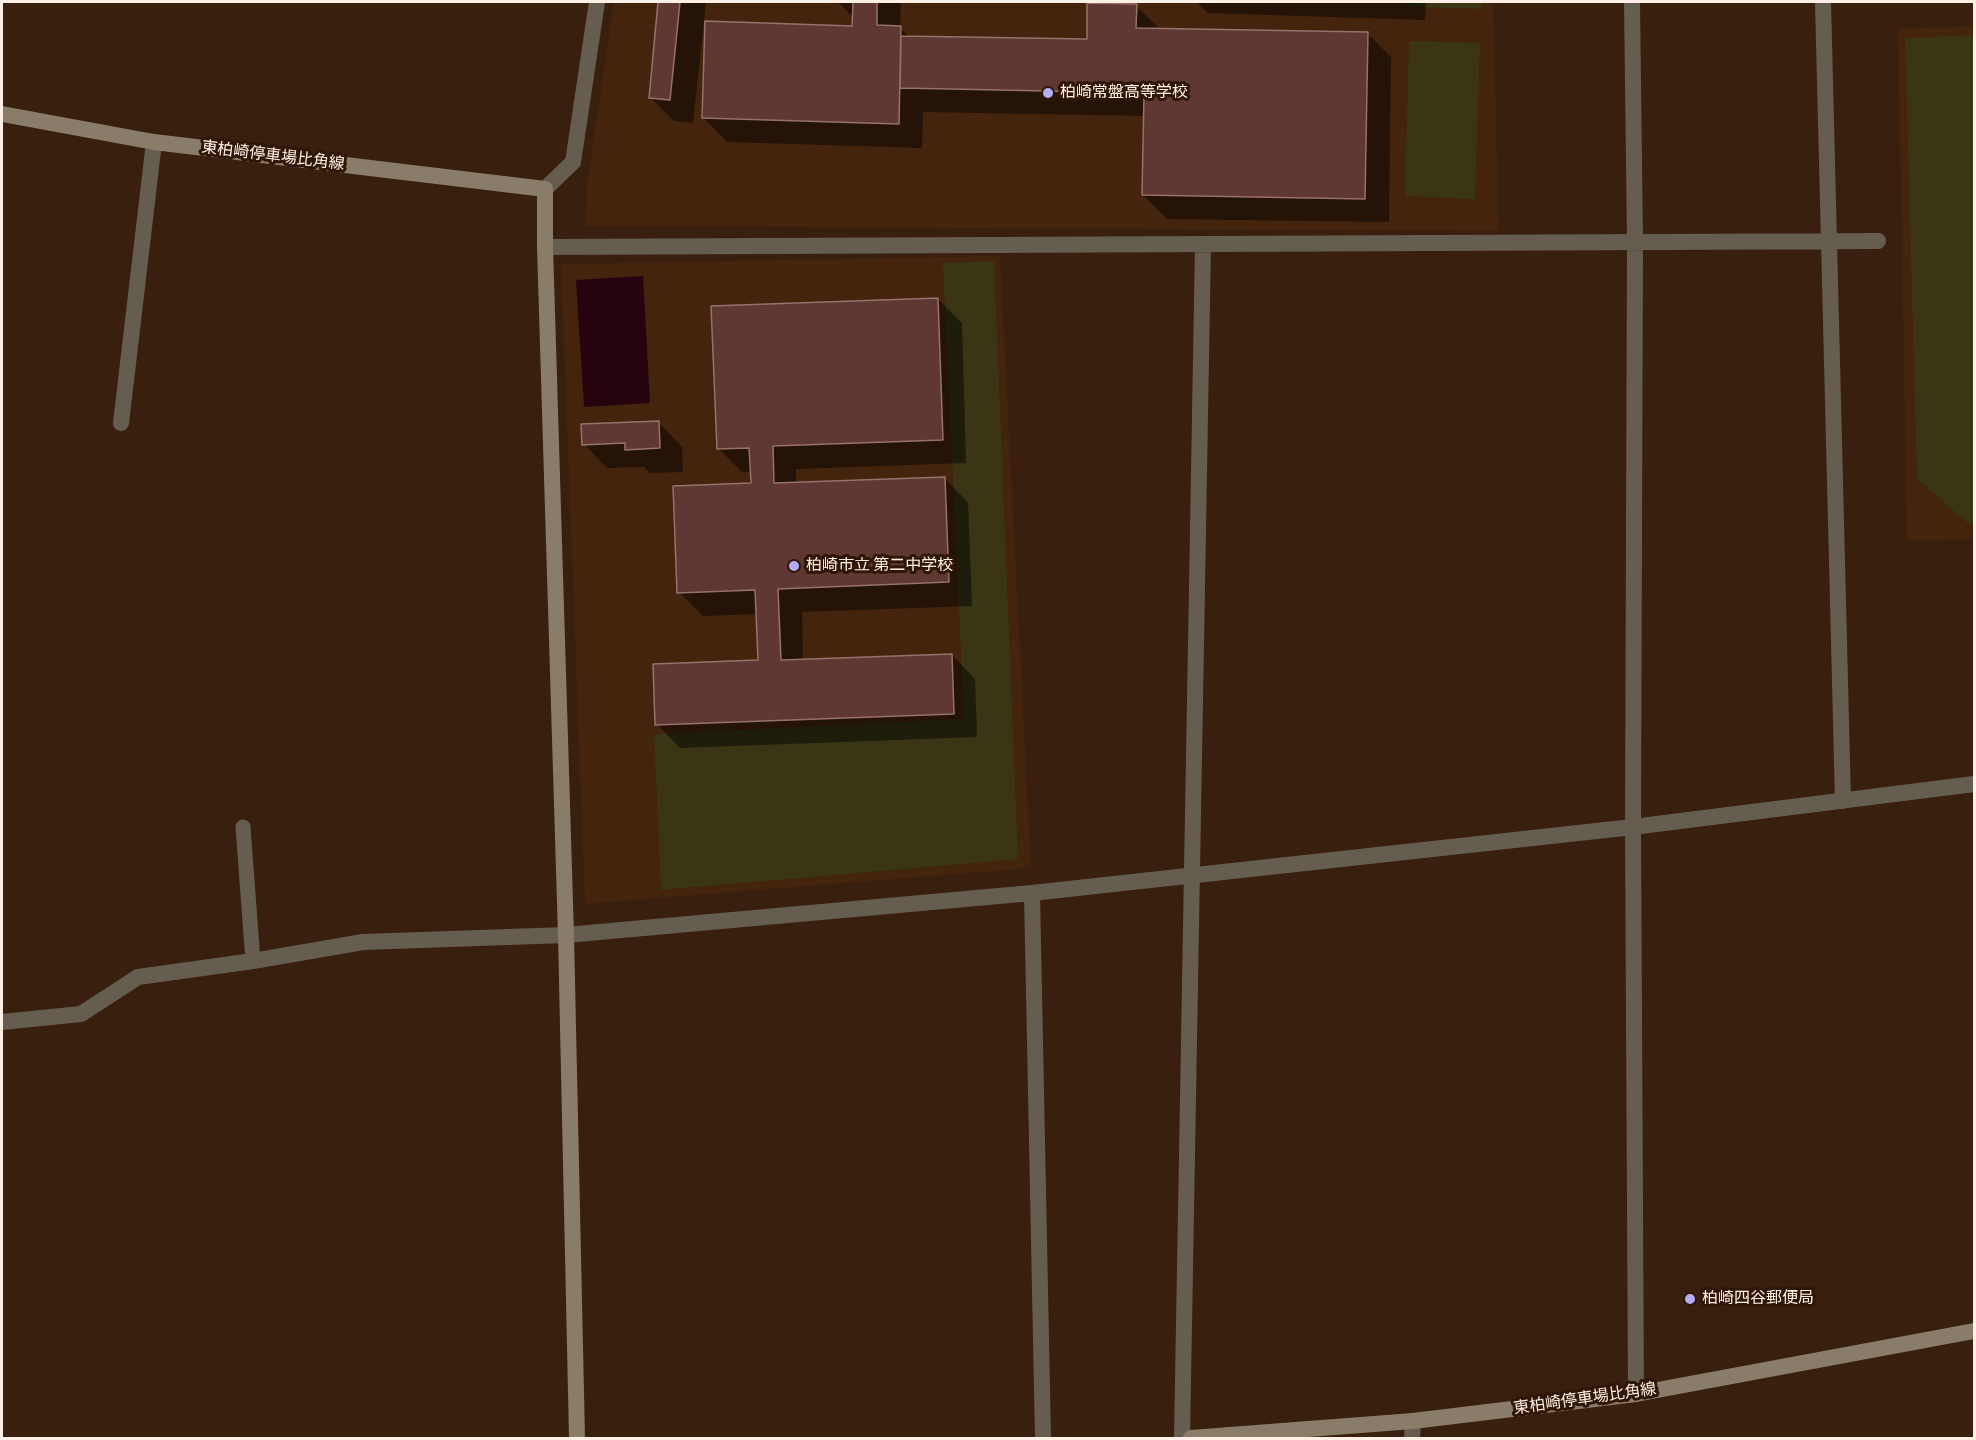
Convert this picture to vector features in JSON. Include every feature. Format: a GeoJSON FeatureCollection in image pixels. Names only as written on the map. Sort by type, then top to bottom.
{"type":"FeatureCollection","features":[{"type":"Feature","properties":{"kind":"main road","name":"東柏崎停車場比角線"},"geometry":{"type":"LineString","coordinates":[[2,114],[154,142],[545,189]]}},
{"type":"Feature","properties":{"kind":"main road"},"geometry":{"type":"LineString","coordinates":[[545,189],[566,935],[577,1438]]}},
{"type":"Feature","properties":{"kind":"main road","name":"東柏崎停車場比角線"},"geometry":{"type":"LineString","coordinates":[[1191,1438],[1413,1421],[1636,1394],[1974,1331]]}},
{"type":"Feature","properties":{"kind":"street"},"geometry":{"type":"LineString","coordinates":[[545,189],[573,162],[597,2]]}},
{"type":"Feature","properties":{"kind":"street"},"geometry":{"type":"LineString","coordinates":[[1632,2],[1635,242],[1633,827],[1636,1394]]}},
{"type":"Feature","properties":{"kind":"street"},"geometry":{"type":"LineString","coordinates":[[1823,2],[1843,801]]}},
{"type":"Feature","properties":{"kind":"street"},"geometry":{"type":"LineString","coordinates":[[121,423],[154,142]]}},
{"type":"Feature","properties":{"kind":"street"},"geometry":{"type":"LineString","coordinates":[[545,247],[1878,241]]}},
{"type":"Feature","properties":{"kind":"street"},"geometry":{"type":"LineString","coordinates":[[1182,1438],[1203,245]]}},
{"type":"Feature","properties":{"kind":"street"},"geometry":{"type":"LineString","coordinates":[[2,1022],[81,1014],[138,977],[363,942],[566,935],[1032,893],[1633,827],[1974,784]]}},
{"type":"Feature","properties":{"kind":"street"},"geometry":{"type":"LineString","coordinates":[[1032,893],[1043,1438]]}},
{"type":"Feature","properties":{"kind":"street"},"geometry":{"type":"LineString","coordinates":[[1412,1438],[1413,1421]]}},
{"type":"Feature","properties":{"kind":"lane"},"geometry":{"type":"LineString","coordinates":[[243,827],[252,961]]}},
{"type":"Feature","properties":{"kind":"shaded area","name":"柏崎常盤高等学校"},"geometry":{"type":"Polygon","coordinates":[[[614,2],[1493,2],[1499,231],[586,226],[587,184],[614,2]]]}},
{"type":"Feature","properties":{"kind":"shaded area"},"geometry":{"type":"Polygon","coordinates":[[[1410,2],[1481,2],[1481,9],[1410,7],[1410,2]]]}},
{"type":"Feature","properties":{"kind":"shaded area"},"geometry":{"type":"Polygon","coordinates":[[[1974,26],[1974,539],[1907,541],[1898,29],[1974,26]]]}},
{"type":"Feature","properties":{"kind":"shaded area"},"geometry":{"type":"Polygon","coordinates":[[[1974,35],[1974,523],[1968,523],[1917,479],[1905,38],[1974,35]]]}},
{"type":"Feature","properties":{"kind":"shaded area"},"geometry":{"type":"Polygon","coordinates":[[[1409,41],[1480,43],[1475,199],[1405,196],[1409,41]]]}},
{"type":"Feature","properties":{"kind":"shaded area","name":"柏崎市立 第二中学校"},"geometry":{"type":"Polygon","coordinates":[[[1000,256],[1031,868],[585,904],[561,264],[1000,256]]]}},
{"type":"Feature","properties":{"kind":"shaded area"},"geometry":{"type":"Polygon","coordinates":[[[994,261],[1018,859],[661,890],[654,734],[964,719],[943,263],[994,261]]]}},
{"type":"Feature","properties":{"kind":"shaded area"},"geometry":{"type":"Polygon","coordinates":[[[643,276],[650,403],[584,407],[576,280],[643,276]]]}},
{"type":"Feature","properties":{"kind":"building"},"geometry":{"type":"Polygon","coordinates":[[[658,2],[680,2],[670,100],[649,98],[658,2]]]}},
{"type":"Feature","properties":{"kind":"building"},"geometry":{"type":"Polygon","coordinates":[[[853,2],[877,2],[877,25],[901,26],[899,124],[702,118],[705,21],[852,26],[853,2]]]}},
{"type":"Feature","properties":{"kind":"building"},"geometry":{"type":"Polygon","coordinates":[[[1087,3],[1137,4],[1136,28],[1368,32],[1365,199],[1142,195],[1144,93],[900,88],[901,36],[1087,39],[1087,3]]]}},
{"type":"Feature","properties":{"kind":"building"},"geometry":{"type":"Polygon","coordinates":[[[938,298],[943,440],[773,446],[774,483],[945,477],[949,582],[778,589],[781,660],[952,654],[954,714],[655,725],[653,664],[758,660],[755,590],[677,593],[673,486],[751,483],[749,448],[717,449],[711,306],[938,298]]]}},
{"type":"Feature","properties":{"kind":"building"},"geometry":{"type":"Polygon","coordinates":[[[659,421],[660,448],[625,450],[625,443],[582,445],[581,424],[659,421]]]}},
{"type":"Feature","properties":{"kind":"place","name":"柏崎常盤高等学校"},"geometry":{"type":"Point","coordinates":[1048,93]}},
{"type":"Feature","properties":{"kind":"place","name":"柏崎市立 第二中学校"},"geometry":{"type":"Point","coordinates":[794,566]}},
{"type":"Feature","properties":{"kind":"place","name":"柏崎四谷郵便局"},"geometry":{"type":"Point","coordinates":[1690,1299]}}]}
